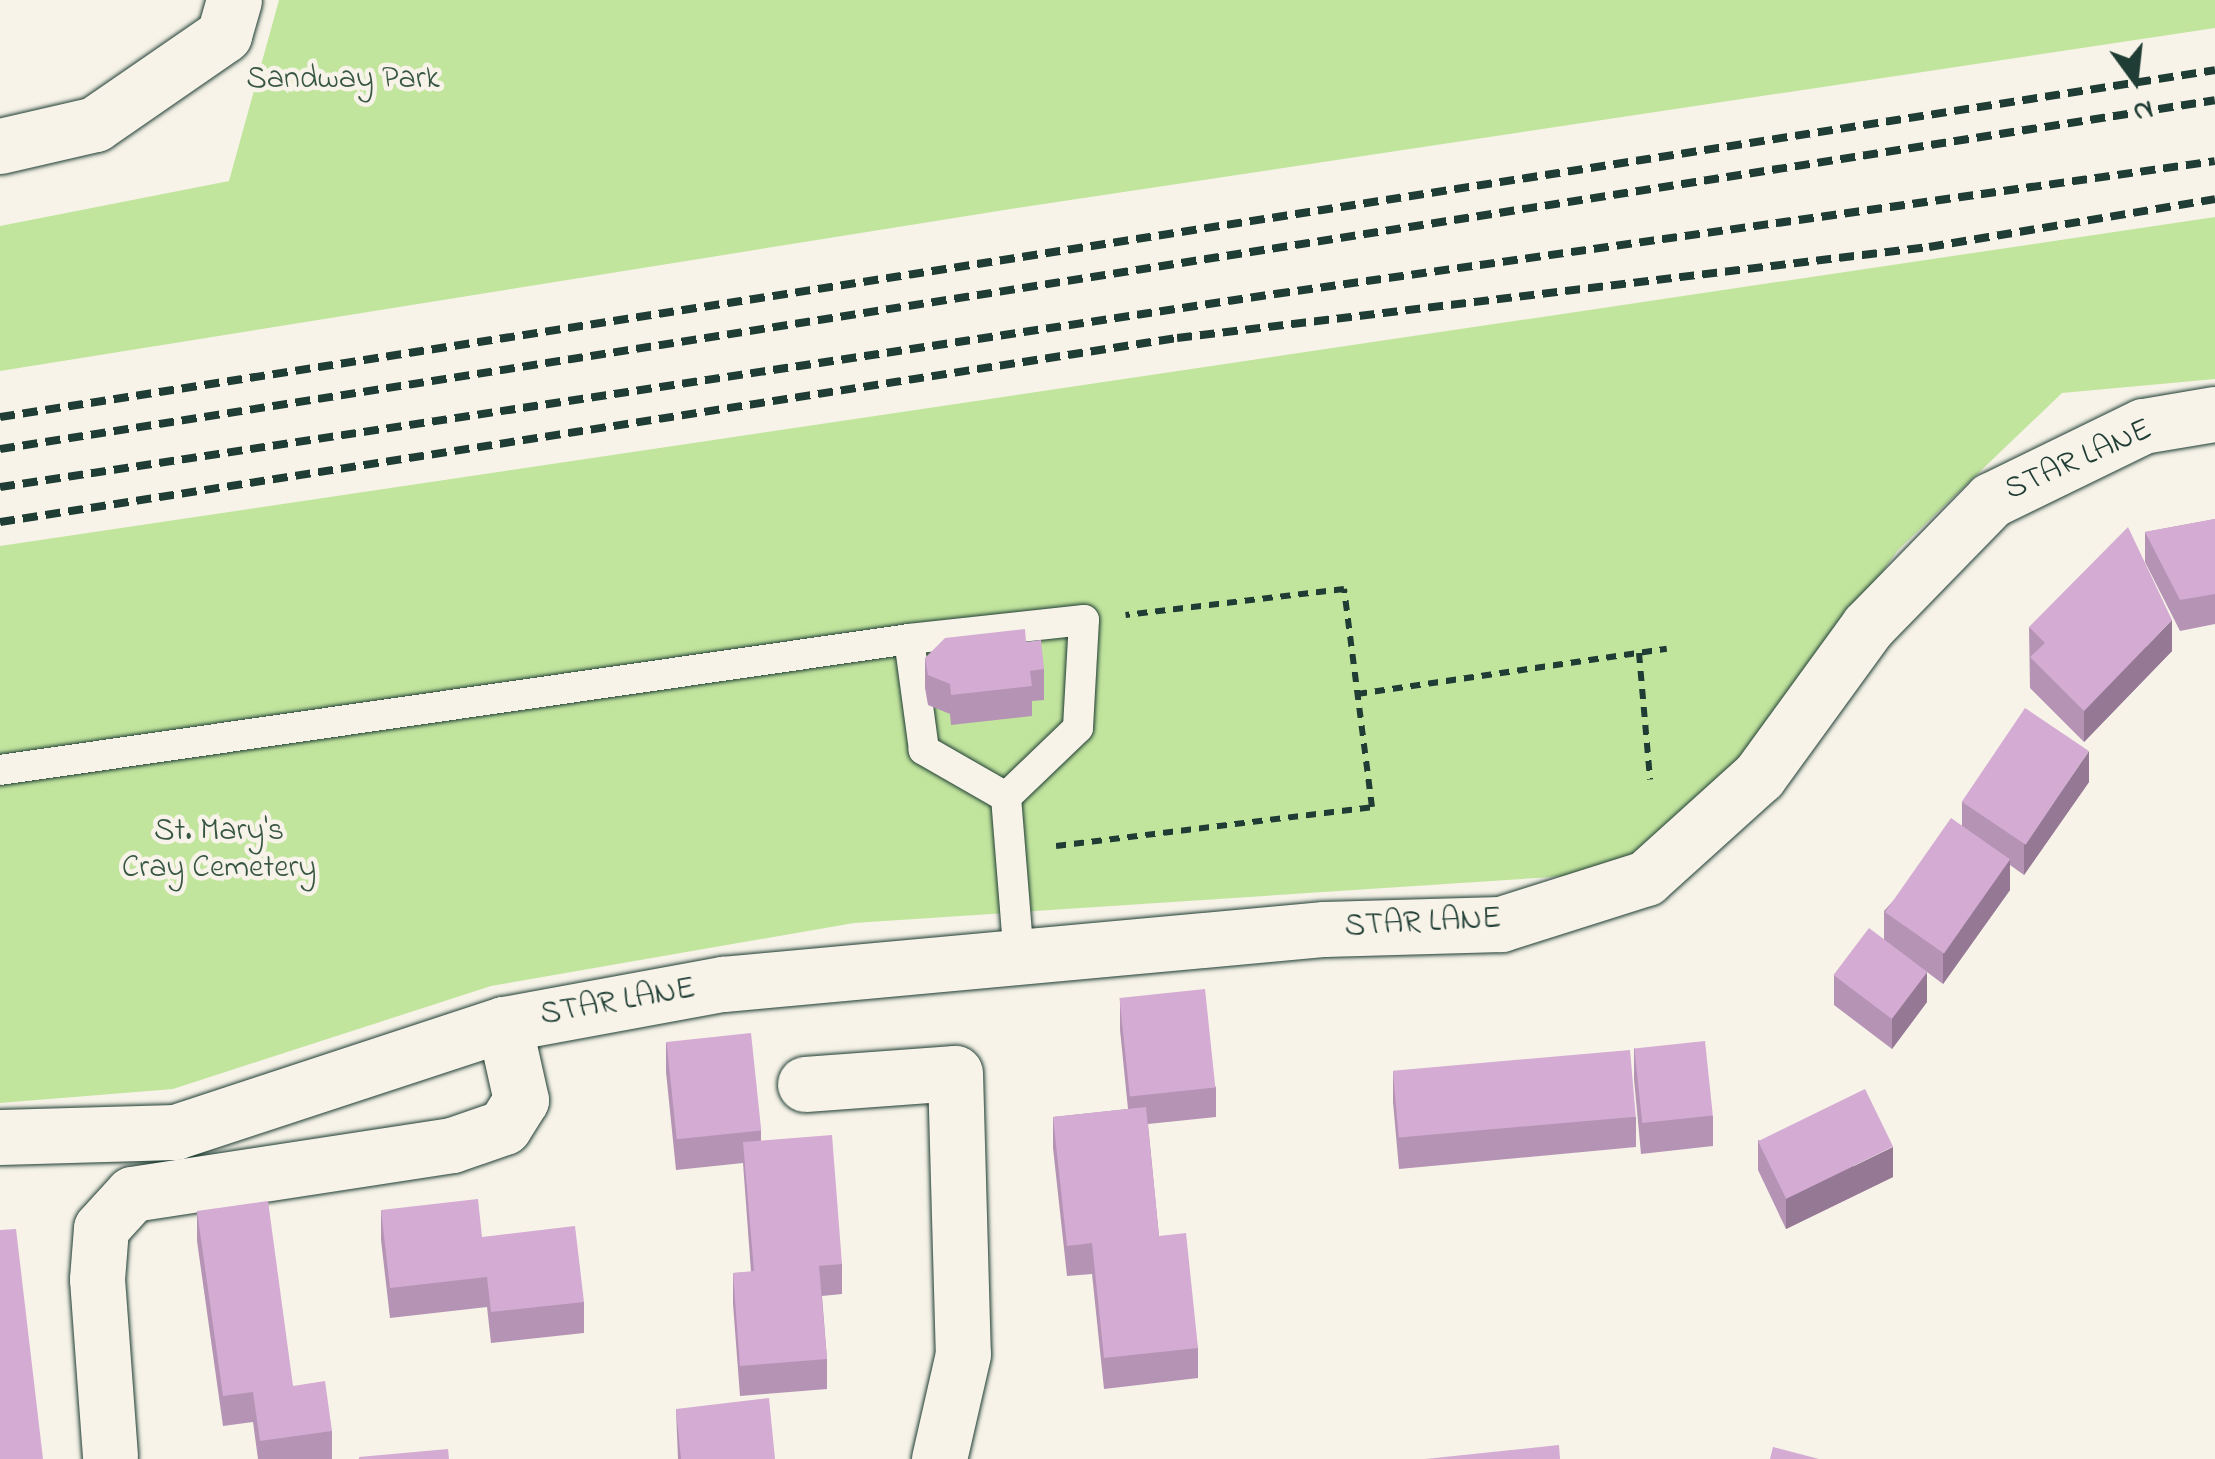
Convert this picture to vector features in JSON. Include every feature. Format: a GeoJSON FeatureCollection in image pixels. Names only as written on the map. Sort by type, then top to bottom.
{"type":"FeatureCollection","features":[{"type":"Feature","properties":{"kind":"street"},"geometry":{"type":"LineString","coordinates":[[0,146],[95,124],[224,35],[234,0]]}},
{"type":"Feature","properties":{"kind":"street","name":"STAR LANE"},"geometry":{"type":"LineString","coordinates":[[0,1137],[175,1132],[504,1024],[723,984],[1324,929],[1500,924],[1646,878],[1759,776],[1868,626],[1991,500],[2142,426],[2215,414]]}},
{"type":"Feature","properties":{"kind":"street","name":"STAR LANE"},"geometry":{"type":"LineString","coordinates":[[110,1456],[98,1280],[102,1228],[132,1194],[452,1145],[504,1127],[521,1100],[504,1024]]}},
{"type":"Feature","properties":{"kind":"street"},"geometry":{"type":"LineString","coordinates":[[805,1084],[956,1073],[963,1354],[938,1459]]}},
{"type":"Feature","properties":{"kind":"lane"},"geometry":{"type":"LineString","coordinates":[[0,770],[909,639],[1084,620],[1078,728],[1006,797]]}},
{"type":"Feature","properties":{"kind":"lane"},"geometry":{"type":"LineString","coordinates":[[909,639],[924,750],[1006,797]]}},
{"type":"Feature","properties":{"kind":"lane"},"geometry":{"type":"LineString","coordinates":[[1006,797],[1019,956]]}},
{"type":"Feature","properties":{"kind":"path"},"geometry":{"type":"LineString","coordinates":[[1010,851],[1372,807],[1344,588],[1084,620]]}},
{"type":"Feature","properties":{"kind":"path"},"geometry":{"type":"LineString","coordinates":[[1357,694],[1667,649]]}},
{"type":"Feature","properties":{"kind":"path"},"geometry":{"type":"LineString","coordinates":[[1639,653],[1650,780]]}},
{"type":"Feature","properties":{"kind":"green space","name":"Sandway Park"},"geometry":{"type":"Polygon","coordinates":[[[279,0],[2215,0],[2215,28],[1017,208],[0,371],[0,226],[229,181],[279,0]]]}},
{"type":"Feature","properties":{"kind":"green space","name":"St. Mary's Cray Cemetery"},"geometry":{"type":"Polygon","coordinates":[[[2215,217],[2215,379],[2062,393],[1898,550],[1742,766],[1693,822],[1598,874],[854,923],[491,986],[173,1089],[0,1103],[0,546],[2215,217]]]}},
{"type":"Feature","properties":{"kind":"building"},"geometry":{"type":"Polygon","coordinates":[[[2215,519],[2215,594],[2180,600],[2145,532],[2215,519]]]}},
{"type":"Feature","properties":{"kind":"building"},"geometry":{"type":"Polygon","coordinates":[[[2128,527],[2172,620],[2084,711],[2030,657],[2045,643],[2029,627],[2128,527]]]}},
{"type":"Feature","properties":{"kind":"building"},"geometry":{"type":"Polygon","coordinates":[[[1025,629],[1026,642],[1041,640],[1044,669],[1030,671],[1032,686],[951,695],[950,684],[928,675],[925,658],[945,638],[1025,629]]]}},
{"type":"Feature","properties":{"kind":"building"},"geometry":{"type":"Polygon","coordinates":[[[2025,708],[2089,751],[2026,845],[1962,802],[2025,708]]]}},
{"type":"Feature","properties":{"kind":"building"},"geometry":{"type":"Polygon","coordinates":[[[1951,818],[2010,859],[1944,953],[1885,912],[1951,818]]]}},
{"type":"Feature","properties":{"kind":"building"},"geometry":{"type":"Polygon","coordinates":[[[1869,928],[1927,972],[1892,1019],[1833,975],[1869,928]]]}},
{"type":"Feature","properties":{"kind":"building"},"geometry":{"type":"Polygon","coordinates":[[[1205,989],[1215,1087],[1130,1096],[1119,998],[1205,989]]]}},
{"type":"Feature","properties":{"kind":"building"},"geometry":{"type":"Polygon","coordinates":[[[751,1033],[761,1130],[677,1139],[666,1042],[751,1033]]]}},
{"type":"Feature","properties":{"kind":"building"},"geometry":{"type":"Polygon","coordinates":[[[1705,1041],[1713,1116],[1642,1123],[1634,1048],[1705,1041]]]}},
{"type":"Feature","properties":{"kind":"building"},"geometry":{"type":"Polygon","coordinates":[[[1630,1050],[1636,1117],[1399,1137],[1393,1071],[1630,1050]]]}},
{"type":"Feature","properties":{"kind":"building"},"geometry":{"type":"Polygon","coordinates":[[[1865,1089],[1893,1147],[1786,1199],[1758,1141],[1865,1089]]]}},
{"type":"Feature","properties":{"kind":"building"},"geometry":{"type":"Polygon","coordinates":[[[1146,1107],[1159,1236],[1186,1233],[1198,1348],[1104,1358],[1092,1243],[1067,1246],[1053,1117],[1146,1107]]]}},
{"type":"Feature","properties":{"kind":"building"},"geometry":{"type":"Polygon","coordinates":[[[832,1135],[842,1264],[819,1266],[827,1359],[740,1366],[733,1273],[754,1271],[743,1142],[832,1135]]]}},
{"type":"Feature","properties":{"kind":"building"},"geometry":{"type":"Polygon","coordinates":[[[478,1199],[482,1237],[575,1226],[584,1302],[491,1312],[487,1277],[390,1288],[381,1210],[478,1199]]]}},
{"type":"Feature","properties":{"kind":"building"},"geometry":{"type":"Polygon","coordinates":[[[268,1201],[293,1386],[325,1381],[332,1431],[260,1441],[253,1392],[223,1396],[197,1211],[268,1201]]]}},
{"type":"Feature","properties":{"kind":"building"},"geometry":{"type":"Polygon","coordinates":[[[16,1229],[43,1459],[0,1459],[0,1230],[16,1229]]]}},
{"type":"Feature","properties":{"kind":"building"},"geometry":{"type":"Polygon","coordinates":[[[769,1398],[775,1459],[681,1459],[676,1409],[769,1398]]]}},
{"type":"Feature","properties":{"kind":"building"},"geometry":{"type":"Polygon","coordinates":[[[1559,1445],[1560,1459],[1425,1459],[1559,1445]]]}},
{"type":"Feature","properties":{"kind":"building"},"geometry":{"type":"Polygon","coordinates":[[[1773,1447],[1819,1459],[1770,1459],[1773,1447]]]}},
{"type":"Feature","properties":{"kind":"building"},"geometry":{"type":"Polygon","coordinates":[[[448,1449],[449,1459],[359,1459],[359,1457],[448,1449]]]}},
{"type":"Feature","properties":{"kind":"railway"},"geometry":{"type":"LineString","coordinates":[[0,417],[2215,70]]}},
{"type":"Feature","properties":{"kind":"railway"},"geometry":{"type":"LineString","coordinates":[[0,449],[2215,100]]}},
{"type":"Feature","properties":{"kind":"railway"},"geometry":{"type":"LineString","coordinates":[[0,487],[1275,294],[2215,161]]}},
{"type":"Feature","properties":{"kind":"railway"},"geometry":{"type":"LineString","coordinates":[[0,522],[1177,338],[1929,247],[2215,199]]}}]}
